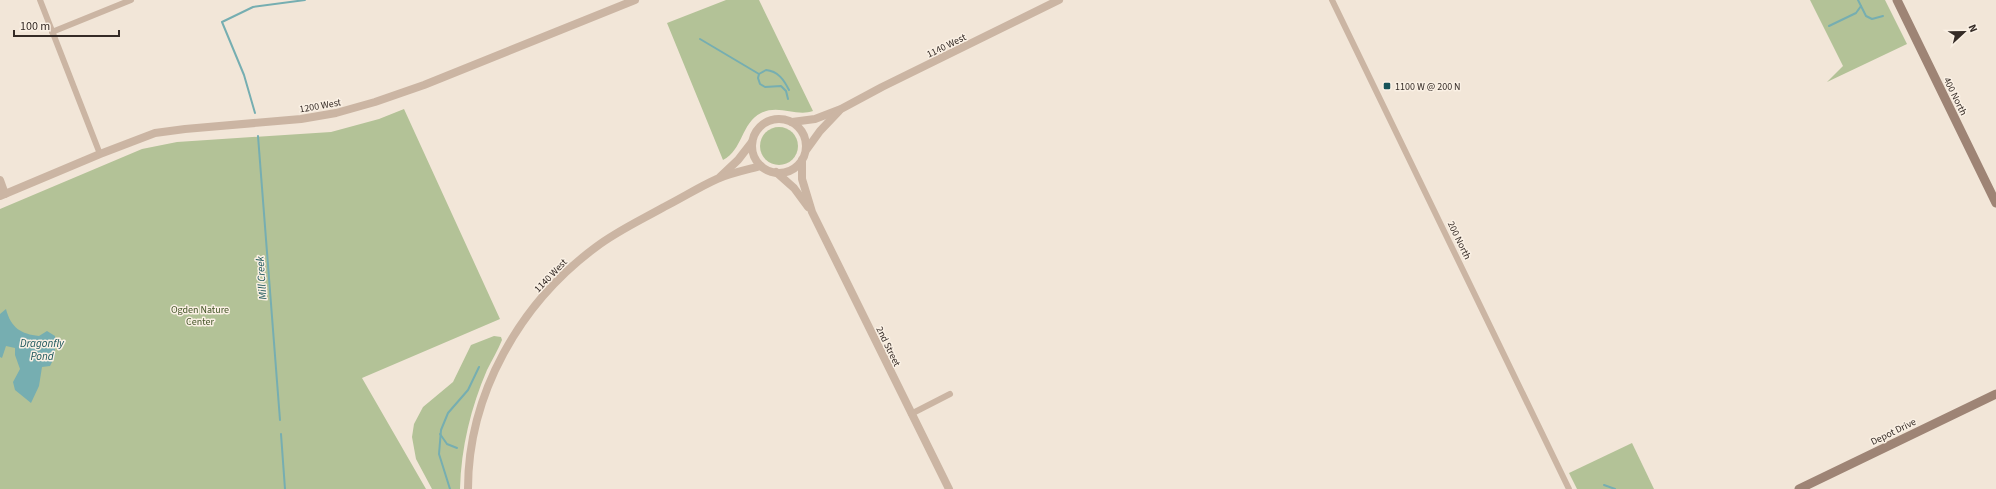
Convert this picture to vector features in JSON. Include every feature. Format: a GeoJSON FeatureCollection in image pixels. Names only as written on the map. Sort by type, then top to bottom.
{"type":"FeatureCollection","features":[{"type":"Feature","properties":{"kind":"main road","name":"400 North"},"geometry":{"type":"LineString","coordinates":[[1897,0],[1996,203]]}},
{"type":"Feature","properties":{"kind":"main road","name":"Depot Drive"},"geometry":{"type":"LineString","coordinates":[[1799,489],[1996,394]]}},
{"type":"Feature","properties":{"kind":"street"},"geometry":{"type":"LineString","coordinates":[[40,0],[100,154]]}},
{"type":"Feature","properties":{"kind":"street"},"geometry":{"type":"LineString","coordinates":[[52,32],[131,0]]}},
{"type":"Feature","properties":{"kind":"street","name":"1200 West"},"geometry":{"type":"LineString","coordinates":[[3,195],[100,154],[150,135],[170,130],[301,119],[353,109],[417,87],[635,0]]}},
{"type":"Feature","properties":{"kind":"street","name":"1140 West"},"geometry":{"type":"LineString","coordinates":[[792,122],[815,119],[841,109],[882,87],[1059,0]]}},
{"type":"Feature","properties":{"kind":"street","name":"200 North"},"geometry":{"type":"LineString","coordinates":[[1332,0],[1569,489]]}},
{"type":"Feature","properties":{"kind":"street","name":"1140 West"},"geometry":{"type":"LineString","coordinates":[[807,150],[820,131],[841,109]]}},
{"type":"Feature","properties":{"kind":"street"},"geometry":{"type":"LineString","coordinates":[[780,119],[792,122],[804,134],[807,150],[802,160],[790,170],[776,172],[768,171],[755,159],[752,151],[752,142],[760,127],[767,122],[780,119]]}},
{"type":"Feature","properties":{"kind":"street","name":"1140 West"},"geometry":{"type":"LineString","coordinates":[[718,178],[738,160],[752,142]]}},
{"type":"Feature","properties":{"kind":"street","name":"2nd Street"},"geometry":{"type":"LineString","coordinates":[[802,160],[802,179],[812,212],[948,489]]}},
{"type":"Feature","properties":{"kind":"street","name":"1140 West"},"geometry":{"type":"LineString","coordinates":[[468,489],[471,450],[480,408],[505,349],[523,321],[546,292],[570,268],[596,246],[626,227],[718,178],[761,166]]}},
{"type":"Feature","properties":{"kind":"street","name":"2nd Street"},"geometry":{"type":"LineString","coordinates":[[776,172],[794,188],[812,212]]}},
{"type":"Feature","properties":{"kind":"street"},"geometry":{"type":"LineString","coordinates":[[0,180],[3,195]]}},
{"type":"Feature","properties":{"kind":"street"},"geometry":{"type":"LineString","coordinates":[[911,414],[950,394]]}},
{"type":"Feature","properties":{"kind":"green space"},"geometry":{"type":"Polygon","coordinates":[[[726,0],[759,0],[813,111],[800,113],[774,110],[761,113],[754,117],[749,123],[735,150],[730,156],[723,160],[667,23],[726,0]]]}},
{"type":"Feature","properties":{"kind":"green space"},"geometry":{"type":"Polygon","coordinates":[[[1810,0],[1885,0],[1907,44],[1827,82],[1843,66],[1810,0]]]}},
{"type":"Feature","properties":{"kind":"green space","name":"Ogden Nature Center"},"geometry":{"type":"Polygon","coordinates":[[[404,109],[500,319],[362,378],[426,489],[0,489],[0,209],[142,149],[177,142],[331,132],[379,119],[404,109]]]}},
{"type":"Feature","properties":{"kind":"green space"},"geometry":{"type":"Polygon","coordinates":[[[779,127],[789,130],[795,136],[798,146],[795,156],[789,162],[779,165],[769,162],[763,156],[760,146],[763,136],[769,130],[779,127]]]}},
{"type":"Feature","properties":{"kind":"green space"},"geometry":{"type":"Polygon","coordinates":[[[494,336],[501,337],[502,340],[487,370],[476,398],[462,458],[460,489],[432,489],[416,459],[412,437],[414,424],[423,407],[453,382],[471,345],[494,336]]]}},
{"type":"Feature","properties":{"kind":"green space"},"geometry":{"type":"Polygon","coordinates":[[[1632,443],[1654,489],[1577,489],[1569,473],[1632,443]]]}},
{"type":"Feature","properties":{"kind":"water","name":"Dragonfly Pond"},"geometry":{"type":"Polygon","coordinates":[[[6,309],[11,321],[22,332],[39,336],[47,331],[55,336],[55,356],[50,366],[42,367],[39,386],[31,403],[15,390],[13,382],[20,369],[15,355],[15,348],[6,346],[2,358],[0,357],[0,314],[6,309]]]}},
{"type":"Feature","properties":{"kind":"waterway","name":"Mill Creek"},"geometry":{"type":"LineString","coordinates":[[255,113],[244,75],[222,22],[253,7],[305,0]]}},
{"type":"Feature","properties":{"kind":"waterway"},"geometry":{"type":"LineString","coordinates":[[1858,0],[1866,16],[1872,19],[1883,16]]}},
{"type":"Feature","properties":{"kind":"waterway"},"geometry":{"type":"LineString","coordinates":[[1829,26],[1856,13],[1861,6]]}},
{"type":"Feature","properties":{"kind":"waterway"},"geometry":{"type":"LineString","coordinates":[[700,39],[759,74]]}},
{"type":"Feature","properties":{"kind":"waterway"},"geometry":{"type":"LineString","coordinates":[[788,99],[786,91],[781,86],[765,87],[760,84],[758,78],[759,74],[766,70],[774,72],[783,80],[789,90]]}},
{"type":"Feature","properties":{"kind":"waterway","name":"Mill Creek"},"geometry":{"type":"LineString","coordinates":[[258,136],[280,420]]}},
{"type":"Feature","properties":{"kind":"waterway"},"geometry":{"type":"LineString","coordinates":[[450,489],[439,454],[441,430],[448,413],[468,390],[479,367]]}},
{"type":"Feature","properties":{"kind":"waterway","name":"Mill Creek"},"geometry":{"type":"LineString","coordinates":[[281,434],[285,489]]}},
{"type":"Feature","properties":{"kind":"waterway"},"geometry":{"type":"LineString","coordinates":[[440,434],[447,444],[457,448]]}},
{"type":"Feature","properties":{"kind":"waterway"},"geometry":{"type":"LineString","coordinates":[[1604,485],[1615,489]]}},
{"type":"Feature","properties":{"kind":"place","name":"1100 W @ 200 N"},"geometry":{"type":"Point","coordinates":[1387,86]}}]}
